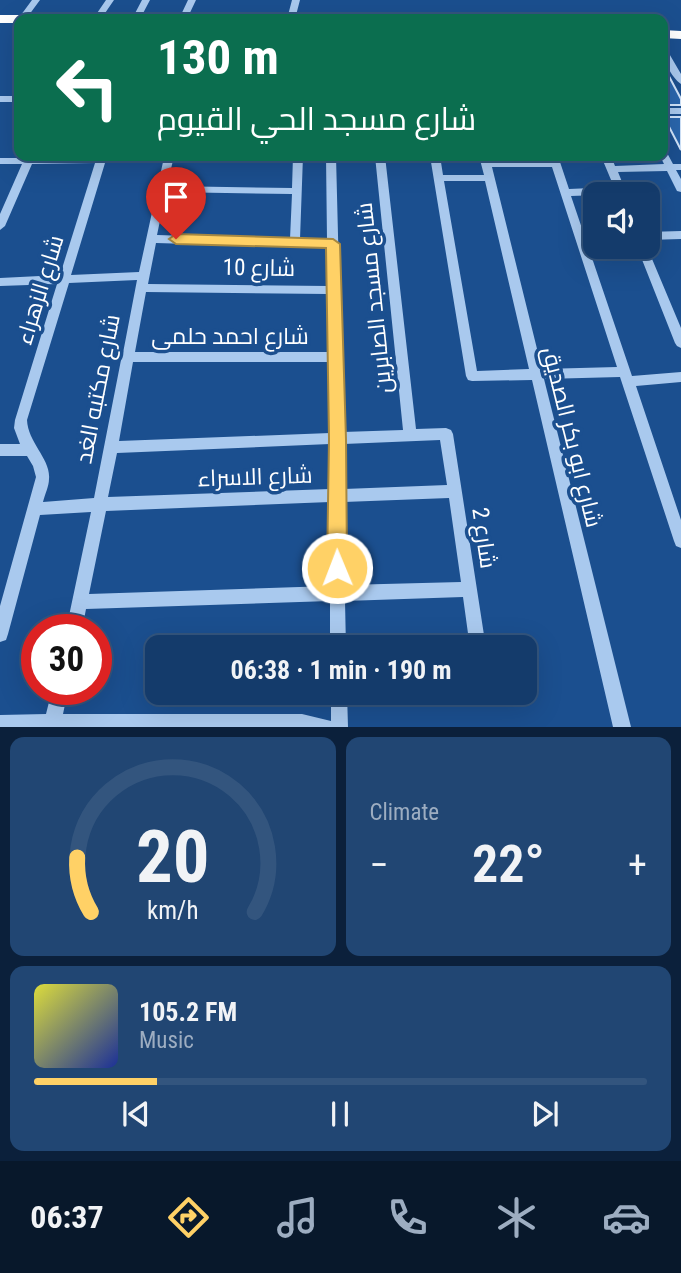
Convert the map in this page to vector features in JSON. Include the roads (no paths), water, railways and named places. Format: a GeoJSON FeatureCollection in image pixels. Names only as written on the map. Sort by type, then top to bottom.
{"type":"FeatureCollection","features":[{"type":"Feature","properties":{"kind":"street"},"geometry":{"type":"LineString","coordinates":[[24,14],[36,0]]}},
{"type":"Feature","properties":{"kind":"street"},"geometry":{"type":"LineString","coordinates":[[668,59],[681,81]]}},
{"type":"Feature","properties":{"kind":"street"},"geometry":{"type":"LineString","coordinates":[[0,226],[28,161]]}},
{"type":"Feature","properties":{"kind":"street","name":"شارع الزهراء"},"geometry":{"type":"LineString","coordinates":[[0,634],[43,477],[42,467],[29,450],[20,428],[21,420],[101,161]]}},
{"type":"Feature","properties":{"kind":"street","name":"شارع مكتبه الغد"},"geometry":{"type":"LineString","coordinates":[[77,614],[126,357],[168,161]]}},
{"type":"Feature","properties":{"kind":"street"},"geometry":{"type":"LineString","coordinates":[[295,243],[298,161]]}},
{"type":"Feature","properties":{"kind":"street"},"geometry":{"type":"LineString","coordinates":[[331,161],[338,439],[338,635]]}},
{"type":"Feature","properties":{"kind":"street","name":"شارع مسجد الصابرين"},"geometry":{"type":"LineString","coordinates":[[381,161],[410,436]]}},
{"type":"Feature","properties":{"kind":"street"},"geometry":{"type":"LineString","coordinates":[[436,161],[472,376],[535,374],[681,377]]}},
{"type":"Feature","properties":{"kind":"street"},"geometry":{"type":"LineString","coordinates":[[439,178],[486,166],[543,161]]}},
{"type":"Feature","properties":{"kind":"street"},"geometry":{"type":"LineString","coordinates":[[554,161],[626,377],[674,500],[681,541]]}},
{"type":"Feature","properties":{"kind":"street"},"geometry":{"type":"LineString","coordinates":[[608,161],[617,182]]}},
{"type":"Feature","properties":{"kind":"street","name":"شارع ابو بكر الصديق"},"geometry":{"type":"LineString","coordinates":[[486,166],[622,727]]}},
{"type":"Feature","properties":{"kind":"street"},"geometry":{"type":"LineString","coordinates":[[611,169],[676,167],[681,189]]}},
{"type":"Feature","properties":{"kind":"street"},"geometry":{"type":"LineString","coordinates":[[162,189],[296,191]]}},
{"type":"Feature","properties":{"kind":"street"},"geometry":{"type":"LineString","coordinates":[[565,193],[583,193]]}},
{"type":"Feature","properties":{"kind":"street"},"geometry":{"type":"LineString","coordinates":[[660,236],[681,235]]}},
{"type":"Feature","properties":{"kind":"street"},"geometry":{"type":"LineString","coordinates":[[152,239],[333,244]]}},
{"type":"Feature","properties":{"kind":"street"},"geometry":{"type":"LineString","coordinates":[[648,259],[675,313],[681,343]]}},
{"type":"Feature","properties":{"kind":"street","name":"شارع 10"},"geometry":{"type":"LineString","coordinates":[[0,282],[65,279],[334,290]]}},
{"type":"Feature","properties":{"kind":"street","name":"شارع احمد حلمى"},"geometry":{"type":"LineString","coordinates":[[126,357],[334,357]]}},
{"type":"Feature","properties":{"kind":"street","name":"شارع 2"},"geometry":{"type":"LineString","coordinates":[[410,436],[446,435],[476,635]]}},
{"type":"Feature","properties":{"kind":"street"},"geometry":{"type":"LineString","coordinates":[[111,447],[410,436]]}},
{"type":"Feature","properties":{"kind":"street"},"geometry":{"type":"LineString","coordinates":[[0,450],[29,450]]}},
{"type":"Feature","properties":{"kind":"street","name":"شارع الاسراء"},"geometry":{"type":"LineString","coordinates":[[99,504],[455,491]]}},
{"type":"Feature","properties":{"kind":"street"},"geometry":{"type":"LineString","coordinates":[[33,509],[99,504]]}},
{"type":"Feature","properties":{"kind":"street"},"geometry":{"type":"LineString","coordinates":[[80,602],[468,589]]}},
{"type":"Feature","properties":{"kind":"street"},"geometry":{"type":"LineString","coordinates":[[52,725],[57,705]]}},
{"type":"Feature","properties":{"kind":"street"},"geometry":{"type":"LineString","coordinates":[[339,705],[339,727]]}},
{"type":"Feature","properties":{"kind":"street"},"geometry":{"type":"LineString","coordinates":[[0,723],[52,725],[302,722],[326,727]]}}]}
